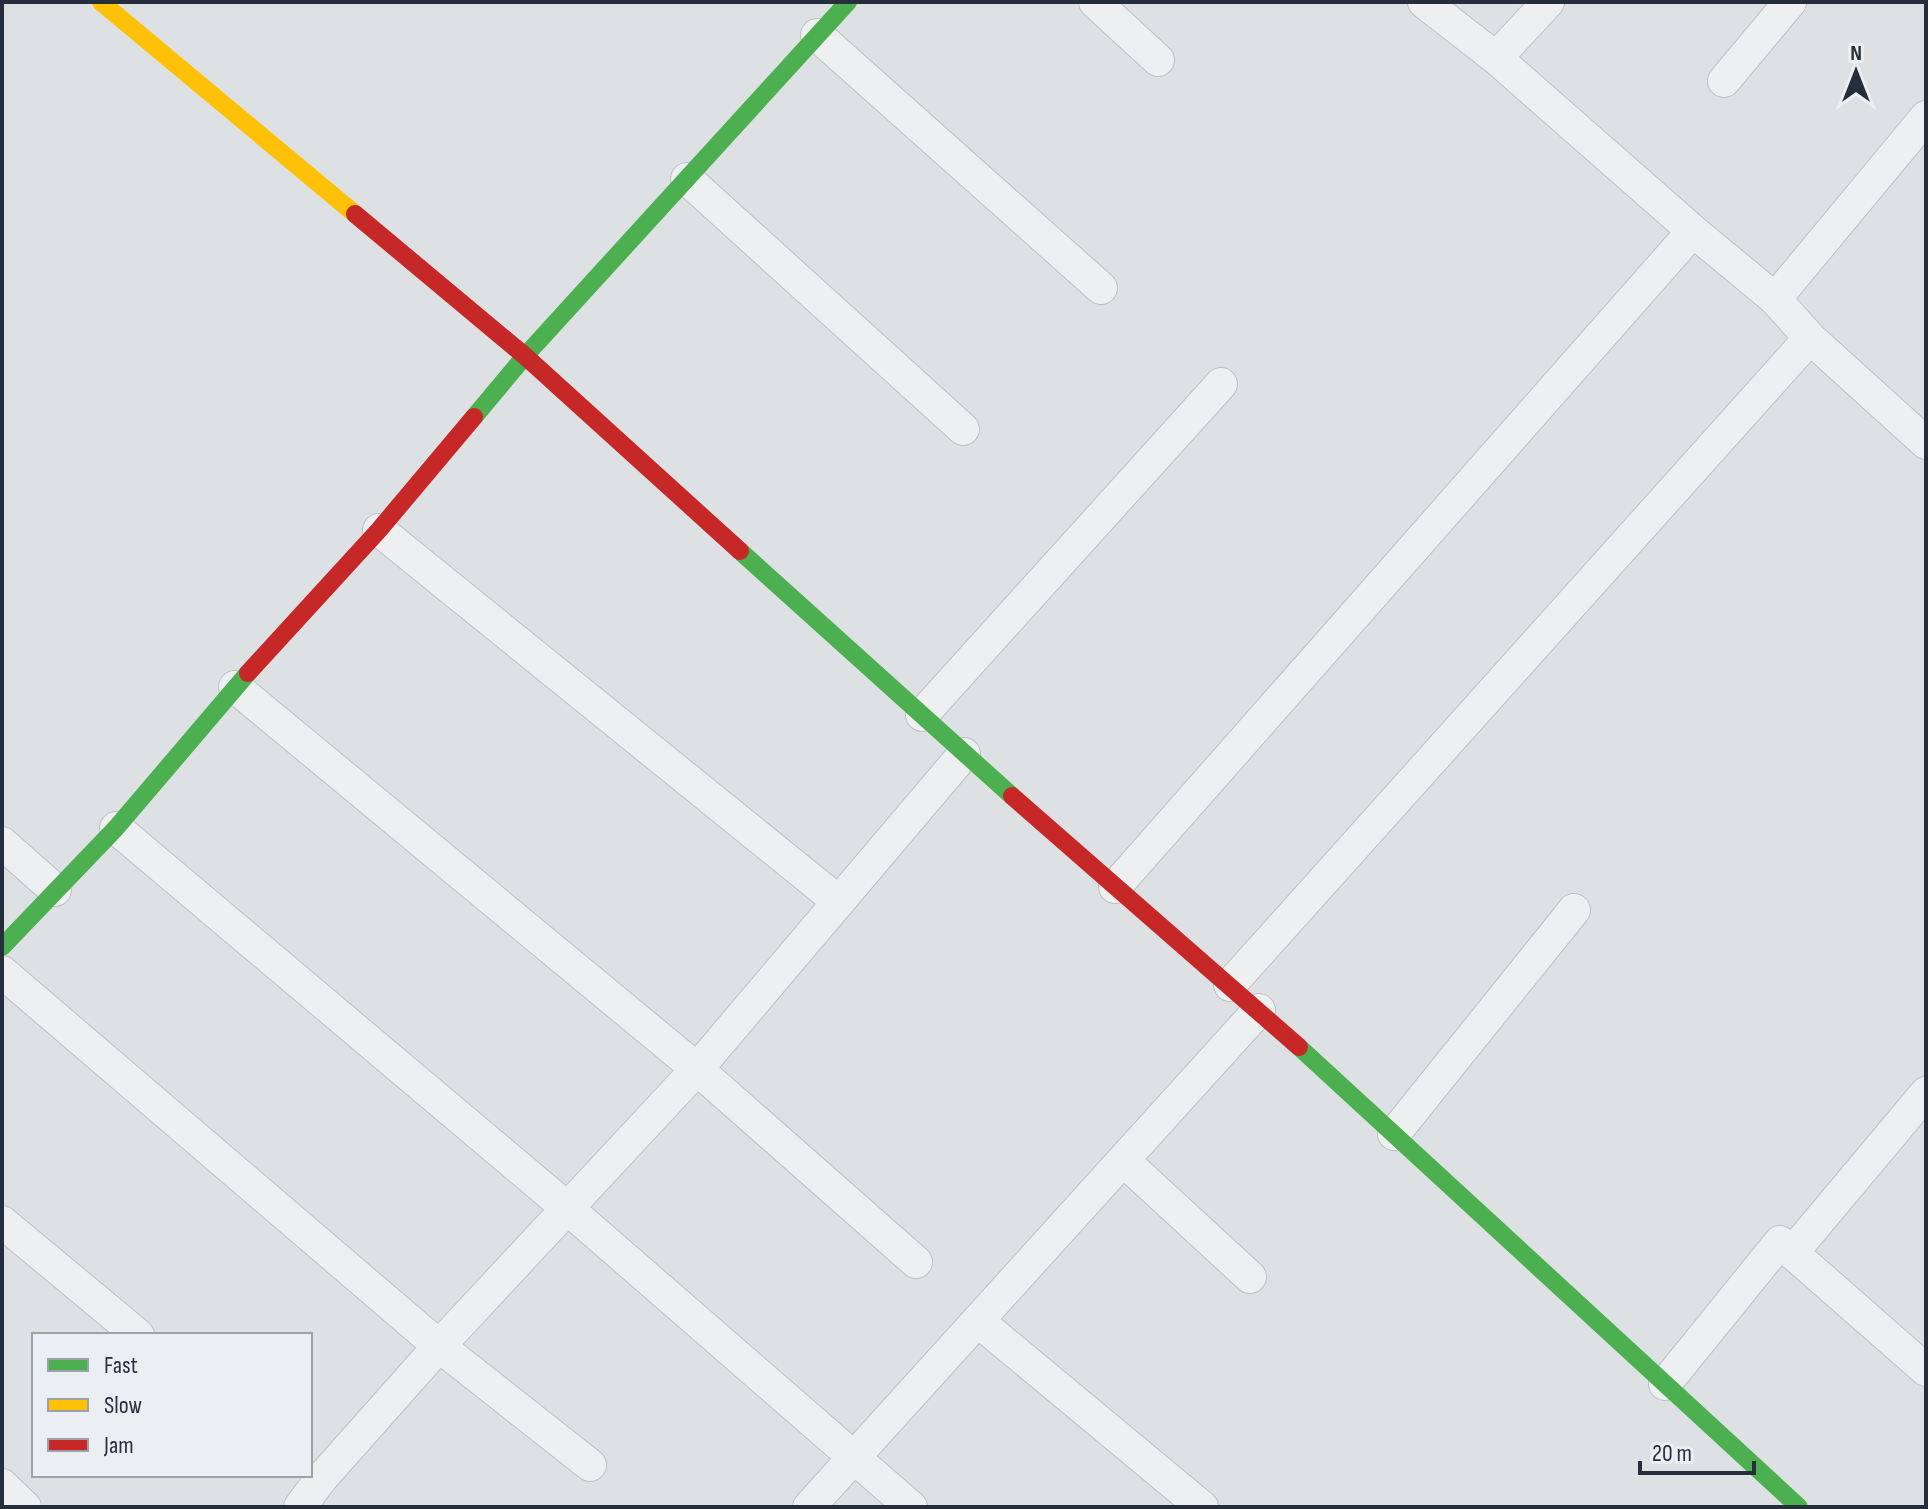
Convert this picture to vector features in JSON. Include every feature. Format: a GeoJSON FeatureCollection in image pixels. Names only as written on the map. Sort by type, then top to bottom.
{"type":"FeatureCollection","features":[{"type":"Feature","properties":{"kind":"street"},"geometry":{"type":"LineString","coordinates":[[101,2],[525,356],[964,754],[1259,1010],[1799,1507]]}},
{"type":"Feature","properties":{"kind":"street"},"geometry":{"type":"LineString","coordinates":[[2,947],[116,828],[235,687],[379,530],[525,356],[848,2]]}},
{"type":"Feature","properties":{"kind":"street"},"geometry":{"type":"LineString","coordinates":[[1095,2],[1158,60]]}},
{"type":"Feature","properties":{"kind":"street"},"geometry":{"type":"LineString","coordinates":[[1424,2],[1496,58],[1775,299],[1810,338],[1926,443]]}},
{"type":"Feature","properties":{"kind":"street"},"geometry":{"type":"LineString","coordinates":[[1496,58],[1548,2]]}},
{"type":"Feature","properties":{"kind":"street"},"geometry":{"type":"LineString","coordinates":[[1724,81],[1790,2]]}},
{"type":"Feature","properties":{"kind":"street"},"geometry":{"type":"LineString","coordinates":[[817,35],[1101,288]]}},
{"type":"Feature","properties":{"kind":"street"},"geometry":{"type":"LineString","coordinates":[[1775,299],[1926,117]]}},
{"type":"Feature","properties":{"kind":"street"},"geometry":{"type":"LineString","coordinates":[[687,179],[963,429]]}},
{"type":"Feature","properties":{"kind":"street"},"geometry":{"type":"LineString","coordinates":[[1115,887],[1693,231]]}},
{"type":"Feature","properties":{"kind":"street"},"geometry":{"type":"LineString","coordinates":[[1230,985],[1810,338]]}},
{"type":"Feature","properties":{"kind":"street"},"geometry":{"type":"LineString","coordinates":[[922,715],[1221,384]]}},
{"type":"Feature","properties":{"kind":"street"},"geometry":{"type":"LineString","coordinates":[[379,530],[839,902]]}},
{"type":"Feature","properties":{"kind":"street"},"geometry":{"type":"LineString","coordinates":[[235,687],[697,1069],[916,1262]]}},
{"type":"Feature","properties":{"kind":"street"},"geometry":{"type":"LineString","coordinates":[[300,1507],[315,1476],[697,1069],[964,754]]}},
{"type":"Feature","properties":{"kind":"street"},"geometry":{"type":"LineString","coordinates":[[116,828],[567,1208],[911,1507]]}},
{"type":"Feature","properties":{"kind":"street"},"geometry":{"type":"LineString","coordinates":[[2,843],[55,890]]}},
{"type":"Feature","properties":{"kind":"street"},"geometry":{"type":"LineString","coordinates":[[1394,1134],[1574,910]]}},
{"type":"Feature","properties":{"kind":"street"},"geometry":{"type":"LineString","coordinates":[[2,972],[439,1346],[590,1465]]}},
{"type":"Feature","properties":{"kind":"street"},"geometry":{"type":"LineString","coordinates":[[809,1507],[1259,1010]]}},
{"type":"Feature","properties":{"kind":"street"},"geometry":{"type":"LineString","coordinates":[[1792,1253],[1921,1109]]}},
{"type":"Feature","properties":{"kind":"street"},"geometry":{"type":"LineString","coordinates":[[1123,1160],[1250,1277]]}},
{"type":"Feature","properties":{"kind":"street"},"geometry":{"type":"LineString","coordinates":[[2,1222],[136,1333]]}},
{"type":"Feature","properties":{"kind":"street"},"geometry":{"type":"LineString","coordinates":[[1665,1384],[1780,1242],[1926,1370]]}},
{"type":"Feature","properties":{"kind":"street"},"geometry":{"type":"LineString","coordinates":[[978,1321],[1202,1507]]}},
{"type":"Feature","properties":{"kind":"street"},"geometry":{"type":"LineString","coordinates":[[2,1485],[25,1507]]}},
{"type":"Feature","properties":{"kind":"traffic: fast"},"geometry":{"type":"LineString","coordinates":[[474,417],[525,356],[848,2]]}},
{"type":"Feature","properties":{"kind":"traffic: fast"},"geometry":{"type":"LineString","coordinates":[[740,551],[1012,796]]}},
{"type":"Feature","properties":{"kind":"traffic: fast"},"geometry":{"type":"LineString","coordinates":[[2,947],[116,828],[248,673]]}},
{"type":"Feature","properties":{"kind":"traffic: fast"},"geometry":{"type":"LineString","coordinates":[[1299,1047],[1799,1507]]}},
{"type":"Feature","properties":{"kind":"traffic: slow"},"geometry":{"type":"LineString","coordinates":[[101,2],[355,214]]}},
{"type":"Feature","properties":{"kind":"traffic: jam"},"geometry":{"type":"LineString","coordinates":[[355,214],[525,356],[740,551]]}},
{"type":"Feature","properties":{"kind":"traffic: jam"},"geometry":{"type":"LineString","coordinates":[[248,673],[379,530],[474,417]]}},
{"type":"Feature","properties":{"kind":"traffic: jam"},"geometry":{"type":"LineString","coordinates":[[1012,796],[1299,1047]]}}]}
